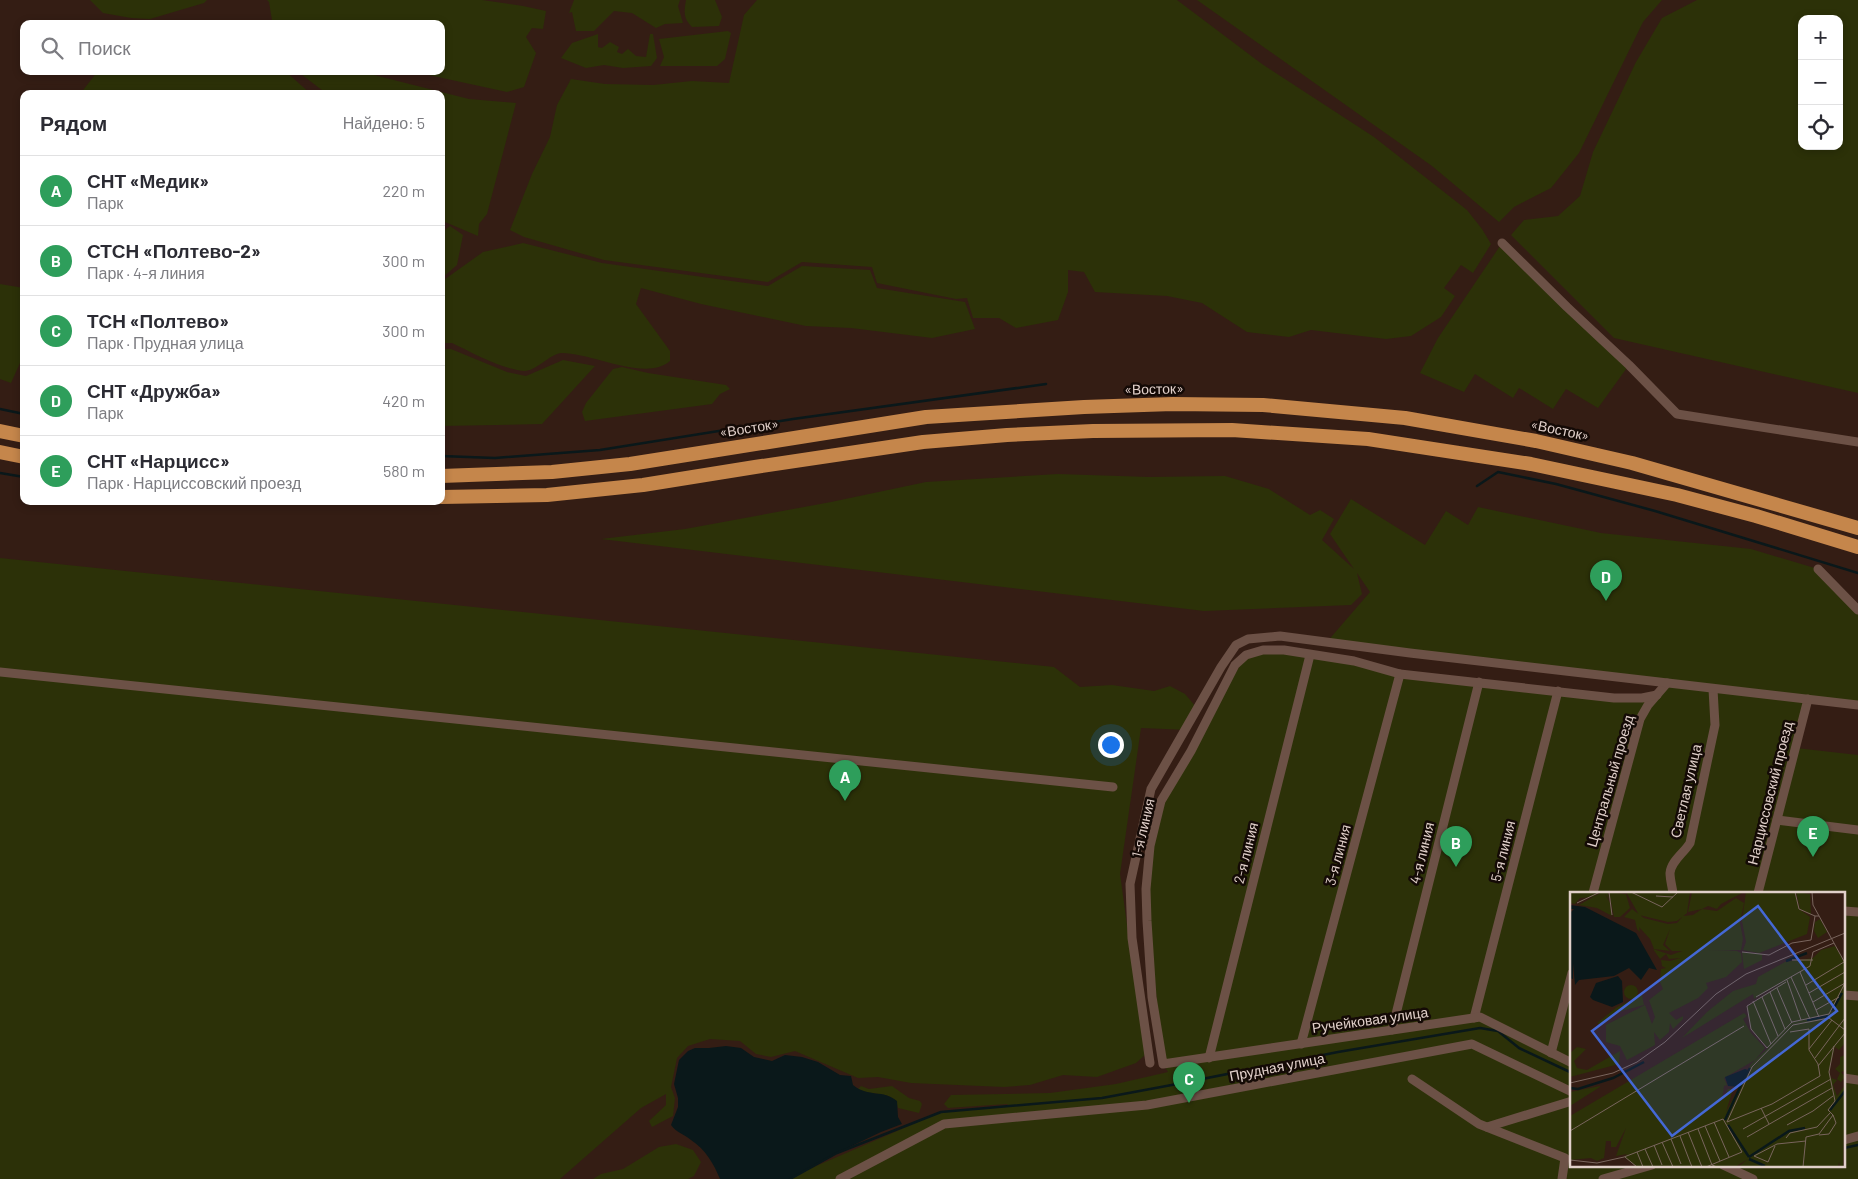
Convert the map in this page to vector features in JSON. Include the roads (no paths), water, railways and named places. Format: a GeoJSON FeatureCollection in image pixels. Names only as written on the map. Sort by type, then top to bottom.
{"type":"FeatureCollection","features":[{"type":"Feature","properties":{"kind":"highway","name":"«Восток»"},"geometry":{"type":"LineString","coordinates":[[445,476],[552,472],[630,464],[926,417],[1084,406],[1173,404],[1262,406],[1405,418],[1536,441],[1632,463],[1858,528]]}},
{"type":"Feature","properties":{"kind":"highway"},"geometry":{"type":"LineString","coordinates":[[445,498],[547,495],[643,485],[755,466],[923,442],[1092,431],[1232,430],[1368,440],[1531,464],[1686,498],[1756,516],[1858,547]]}},
{"type":"Feature","properties":{"kind":"highway"},"geometry":{"type":"LineString","coordinates":[[0,431],[20,435]]}},
{"type":"Feature","properties":{"kind":"highway"},"geometry":{"type":"LineString","coordinates":[[0,452],[20,456]]}},
{"type":"Feature","properties":{"kind":"street"},"geometry":{"type":"LineString","coordinates":[[1502,243],[1677,414],[1858,442]]}},
{"type":"Feature","properties":{"kind":"street"},"geometry":{"type":"LineString","coordinates":[[1818,569],[1858,610]]}},
{"type":"Feature","properties":{"kind":"street"},"geometry":{"type":"LineString","coordinates":[[1150,1063],[1132,938],[1130,884],[1151,789],[1221,667],[1236,645],[1248,639],[1280,636],[1858,705]]}},
{"type":"Feature","properties":{"kind":"street","name":"1-я линия"},"geometry":{"type":"LineString","coordinates":[[1163,1064],[1152,997],[1146,889],[1150,846],[1161,801],[1191,751],[1235,665],[1246,655],[1264,650],[1284,650],[1354,661],[1400,674],[1614,698],[1642,698],[1656,695]]}},
{"type":"Feature","properties":{"kind":"street","name":"2-я линия"},"geometry":{"type":"LineString","coordinates":[[1209,1058],[1310,655]]}},
{"type":"Feature","properties":{"kind":"street"},"geometry":{"type":"LineString","coordinates":[[0,672],[1113,787]]}},
{"type":"Feature","properties":{"kind":"street","name":"3-я линия"},"geometry":{"type":"LineString","coordinates":[[1302,1044],[1400,674]]}},
{"type":"Feature","properties":{"kind":"street","name":"4-я линия"},"geometry":{"type":"LineString","coordinates":[[1392,1030],[1479,682]]}},
{"type":"Feature","properties":{"kind":"street","name":"Центральный проезд"},"geometry":{"type":"LineString","coordinates":[[1593,892],[1634,736],[1640,719],[1666,683]]}},
{"type":"Feature","properties":{"kind":"street","name":"Светлая улица"},"geometry":{"type":"LineString","coordinates":[[1673,892],[1670,876],[1671,866],[1690,843],[1715,725],[1713,689]]}},
{"type":"Feature","properties":{"kind":"street","name":"5-я линия"},"geometry":{"type":"LineString","coordinates":[[1474,1018],[1558,691]]}},
{"type":"Feature","properties":{"kind":"street","name":"Нарциссовский проезд"},"geometry":{"type":"LineString","coordinates":[[1758,892],[1808,699]]}},
{"type":"Feature","properties":{"kind":"street"},"geometry":{"type":"LineString","coordinates":[[1777,820],[1858,830]]}},
{"type":"Feature","properties":{"kind":"street"},"geometry":{"type":"LineString","coordinates":[[1551,1053],[1570,981]]}},
{"type":"Feature","properties":{"kind":"street","name":"Ручейковая улица"},"geometry":{"type":"LineString","coordinates":[[1163,1064],[1480,1017],[1570,1062]]}},
{"type":"Feature","properties":{"kind":"street","name":"Прудная улица"},"geometry":{"type":"LineString","coordinates":[[840,1179],[944,1124],[1147,1105],[1472,1044],[1570,1091]]}},
{"type":"Feature","properties":{"kind":"street"},"geometry":{"type":"LineString","coordinates":[[1412,1079],[1479,1124],[1565,1158],[1562,1179]]}},
{"type":"Feature","properties":{"kind":"street"},"geometry":{"type":"LineString","coordinates":[[1487,1127],[1570,1101]]}},
{"type":"Feature","properties":{"kind":"street"},"geometry":{"type":"LineString","coordinates":[[1603,1179],[1648,1166]]}},
{"type":"Feature","properties":{"kind":"street"},"geometry":{"type":"LineString","coordinates":[[1725,1166],[1753,1179]]}},
{"type":"Feature","properties":{"kind":"waterway"},"geometry":{"type":"LineString","coordinates":[[445,456],[495,458],[600,450],[793,419],[1046,384]]}},
{"type":"Feature","properties":{"kind":"waterway"},"geometry":{"type":"LineString","coordinates":[[0,409],[20,413]]}},
{"type":"Feature","properties":{"kind":"waterway"},"geometry":{"type":"LineString","coordinates":[[1477,486],[1498,472],[1556,484],[1655,511],[1858,573]]}},
{"type":"Feature","properties":{"kind":"waterway"},"geometry":{"type":"LineString","coordinates":[[0,473],[20,476]]}},
{"type":"Feature","properties":{"kind":"waterway"},"geometry":{"type":"LineString","coordinates":[[790,1179],[837,1153],[941,1112],[1102,1098],[1338,1052],[1480,1028],[1498,1031],[1519,1048],[1570,1072]]}},
{"type":"Feature","properties":{"kind":"waterway"},"geometry":{"type":"LineString","coordinates":[[1846,1148],[1858,1145]]}},
{"type":"Feature","properties":{"kind":"place","name":"СНТ «Дружба»"},"geometry":{"type":"Point","coordinates":[1606,601]}},
{"type":"Feature","properties":{"kind":"place","name":"СНТ «Медик»"},"geometry":{"type":"Point","coordinates":[845,801]}},
{"type":"Feature","properties":{"kind":"place","name":"СНТ «Нарцисс»"},"geometry":{"type":"Point","coordinates":[1813,857]}},
{"type":"Feature","properties":{"kind":"place","name":"СТСН «Полтево-2»"},"geometry":{"type":"Point","coordinates":[1456,867]}},
{"type":"Feature","properties":{"kind":"place","name":"ТСН «Полтево»"},"geometry":{"type":"Point","coordinates":[1189,1103]}}]}
